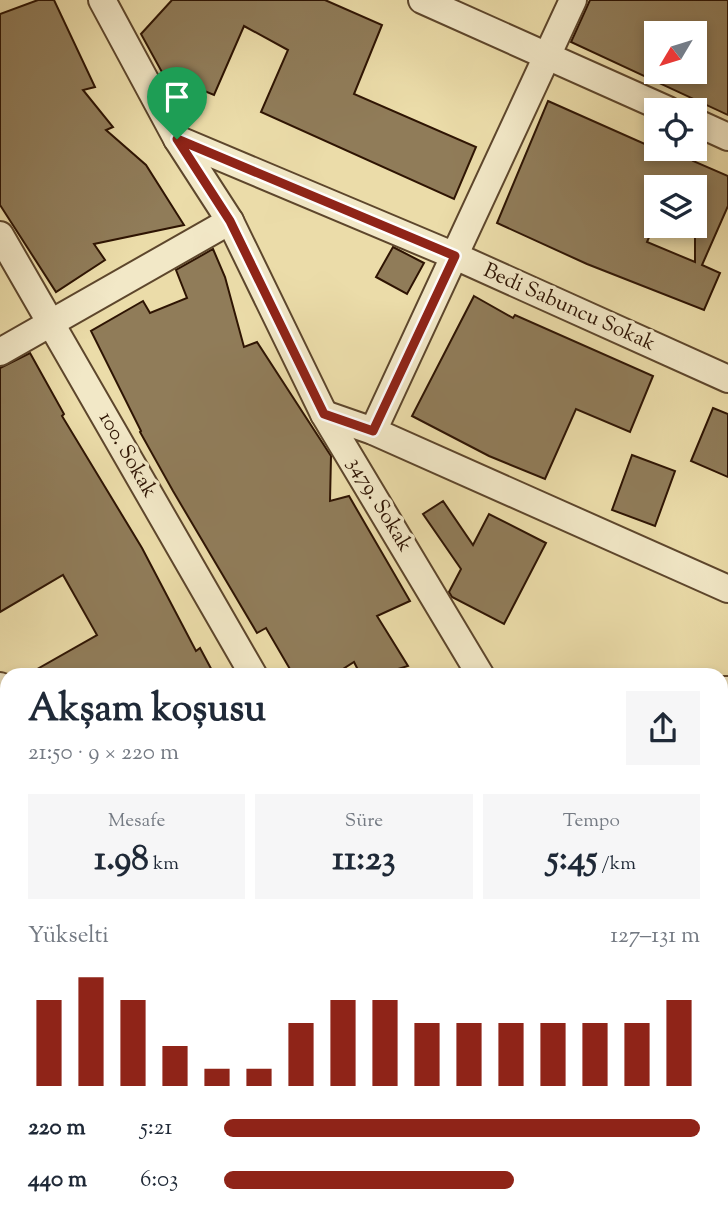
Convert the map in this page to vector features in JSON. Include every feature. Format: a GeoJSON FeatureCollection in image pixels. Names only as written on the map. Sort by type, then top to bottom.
{"type":"FeatureCollection","features":[{"type":"Feature","properties":{"kind":"street","name":"3479. Sokak"},"geometry":{"type":"LineString","coordinates":[[102,0],[177,139],[230,221],[324,414],[476,668]]}},
{"type":"Feature","properties":{"kind":"street"},"geometry":{"type":"LineString","coordinates":[[422,0],[644,99]]}},
{"type":"Feature","properties":{"kind":"street"},"geometry":{"type":"LineString","coordinates":[[373,431],[573,0]]}},
{"type":"Feature","properties":{"kind":"street"},"geometry":{"type":"LineString","coordinates":[[707,127],[728,137]]}},
{"type":"Feature","properties":{"kind":"street","name":"Bedi Sabuncu Sokak"},"geometry":{"type":"LineString","coordinates":[[177,139],[455,256],[728,379]]}},
{"type":"Feature","properties":{"kind":"street"},"geometry":{"type":"LineString","coordinates":[[0,352],[230,221]]}},
{"type":"Feature","properties":{"kind":"street","name":"100. Sokak"},"geometry":{"type":"LineString","coordinates":[[0,235],[249,668]]}},
{"type":"Feature","properties":{"kind":"street"},"geometry":{"type":"LineString","coordinates":[[324,414],[373,431],[728,589]]}},
{"type":"Feature","properties":{"kind":"building"},"geometry":{"type":"Polygon","coordinates":[[[38,0],[54,0],[95,87],[83,90],[113,127],[106,130],[146,165],[184,225],[94,244],[105,260],[56,292],[0,205],[0,14],[38,0]]]}},
{"type":"Feature","properties":{"kind":"building"},"geometry":{"type":"Polygon","coordinates":[[[172,0],[325,0],[382,25],[354,94],[476,147],[454,199],[261,112],[288,50],[244,26],[214,95],[163,74],[141,34],[172,0]]]}},
{"type":"Feature","properties":{"kind":"building"},"geometry":{"type":"Polygon","coordinates":[[[590,0],[728,0],[728,115],[707,105],[707,98],[691,98],[661,84],[707,84],[707,21],[644,21],[644,76],[571,42],[590,0]]]}},
{"type":"Feature","properties":{"kind":"building"},"geometry":{"type":"Polygon","coordinates":[[[548,101],[644,144],[644,161],[693,161],[728,176],[728,206],[702,265],[720,273],[704,310],[587,264],[497,223],[548,101]]]}},
{"type":"Feature","properties":{"kind":"building"},"geometry":{"type":"Polygon","coordinates":[[[393,247],[424,263],[407,294],[376,277],[393,247]]]}},
{"type":"Feature","properties":{"kind":"building"},"geometry":{"type":"Polygon","coordinates":[[[213,249],[225,277],[244,347],[257,342],[331,456],[330,501],[349,496],[410,601],[377,616],[408,666],[357,668],[354,662],[345,668],[289,668],[266,628],[257,633],[173,491],[140,432],[91,331],[143,301],[150,313],[187,298],[176,270],[213,249]]]}},
{"type":"Feature","properties":{"kind":"building"},"geometry":{"type":"Polygon","coordinates":[[[474,296],[513,318],[515,315],[653,376],[630,432],[576,409],[545,479],[489,456],[412,416],[474,296]]]}},
{"type":"Feature","properties":{"kind":"building"},"geometry":{"type":"Polygon","coordinates":[[[30,353],[64,414],[62,416],[142,548],[196,651],[200,648],[211,668],[39,668],[97,635],[63,575],[0,612],[0,368],[30,353]]]}},
{"type":"Feature","properties":{"kind":"building"},"geometry":{"type":"Polygon","coordinates":[[[713,408],[728,414],[728,477],[691,461],[713,408]]]}},
{"type":"Feature","properties":{"kind":"building"},"geometry":{"type":"Polygon","coordinates":[[[632,455],[675,471],[655,526],[612,510],[632,455]]]}},
{"type":"Feature","properties":{"kind":"building"},"geometry":{"type":"Polygon","coordinates":[[[443,501],[473,545],[489,514],[546,543],[504,624],[452,597],[449,592],[461,569],[423,514],[443,501]]]}},
{"type":"Feature","properties":{"kind":"route"},"geometry":{"type":"LineString","coordinates":[[177,139],[455,256],[373,431],[324,414],[230,221],[177,139]]}}]}
